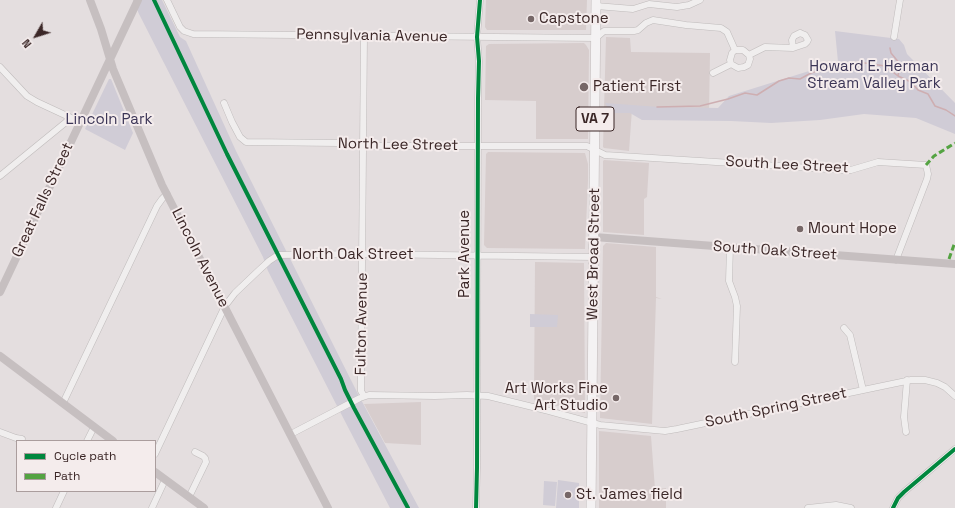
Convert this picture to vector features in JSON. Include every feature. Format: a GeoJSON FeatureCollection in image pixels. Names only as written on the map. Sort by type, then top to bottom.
{"type":"FeatureCollection","features":[{"type":"Feature","properties":{"kind":"main road","name":"West Broad Street"},"geometry":{"type":"LineString","coordinates":[[591,508],[596,3]]}},
{"type":"Feature","properties":{"kind":"street","name":"Lincoln Avenue"},"geometry":{"type":"LineString","coordinates":[[90,0],[101,29],[109,59],[167,194],[328,508]]}},
{"type":"Feature","properties":{"kind":"street","name":"Great Falls Street"},"geometry":{"type":"LineString","coordinates":[[0,292],[138,0]]}},
{"type":"Feature","properties":{"kind":"street","name":"Pennsylvania Avenue"},"geometry":{"type":"LineString","coordinates":[[167,0],[180,27],[193,34],[596,38]]}},
{"type":"Feature","properties":{"kind":"street","name":"Park Avenue"},"geometry":{"type":"LineString","coordinates":[[476,508],[479,61],[477,37],[480,0]]}},
{"type":"Feature","properties":{"kind":"street"},"geometry":{"type":"LineString","coordinates":[[596,3],[633,9],[649,4],[677,7],[689,5],[700,0]]}},
{"type":"Feature","properties":{"kind":"street"},"geometry":{"type":"LineString","coordinates":[[894,37],[900,0]]}},
{"type":"Feature","properties":{"kind":"street"},"geometry":{"type":"LineString","coordinates":[[596,38],[604,31],[634,31],[653,20],[720,28],[727,32],[736,50]]}},
{"type":"Feature","properties":{"kind":"street","name":"Fulton Avenue"},"geometry":{"type":"LineString","coordinates":[[364,36],[361,379],[361,390],[364,396]]}},
{"type":"Feature","properties":{"kind":"street"},"geometry":{"type":"LineString","coordinates":[[749,55],[765,47],[793,48]]}},
{"type":"Feature","properties":{"kind":"street"},"geometry":{"type":"LineString","coordinates":[[731,64],[730,56],[736,50],[743,50],[749,55]]}},
{"type":"Feature","properties":{"kind":"street"},"geometry":{"type":"LineString","coordinates":[[731,64],[738,68],[744,67],[749,63],[749,55]]}},
{"type":"Feature","properties":{"kind":"street"},"geometry":{"type":"LineString","coordinates":[[713,73],[731,64]]}},
{"type":"Feature","properties":{"kind":"street"},"geometry":{"type":"LineString","coordinates":[[1,69],[27,96],[80,122]]}},
{"type":"Feature","properties":{"kind":"street","name":"North Lee Street"},"geometry":{"type":"LineString","coordinates":[[224,104],[240,137],[246,142],[338,143],[363,146],[587,146],[595,150]]}},
{"type":"Feature","properties":{"kind":"street"},"geometry":{"type":"LineString","coordinates":[[0,176],[71,118]]}},
{"type":"Feature","properties":{"kind":"street","name":"South Lee Street"},"geometry":{"type":"LineString","coordinates":[[595,150],[605,155],[843,170],[851,170],[871,163],[884,162],[926,165],[928,169],[927,179],[896,260]]}},
{"type":"Feature","properties":{"kind":"street"},"geometry":{"type":"LineString","coordinates":[[63,403],[154,212],[160,200],[167,194]]}},
{"type":"Feature","properties":{"kind":"street","name":"South Oak Street"},"geometry":{"type":"LineString","coordinates":[[594,237],[953,264]]}},
{"type":"Feature","properties":{"kind":"street"},"geometry":{"type":"LineString","coordinates":[[730,247],[729,281],[735,297],[736,306],[735,362]]}},
{"type":"Feature","properties":{"kind":"street","name":"North Oak Street"},"geometry":{"type":"LineString","coordinates":[[156,452],[225,306],[235,293],[269,261],[278,255],[362,254],[594,257]]}},
{"type":"Feature","properties":{"kind":"street"},"geometry":{"type":"LineString","coordinates":[[844,328],[850,336],[863,390]]}},
{"type":"Feature","properties":{"kind":"street"},"geometry":{"type":"LineString","coordinates":[[0,356],[112,440]]}},
{"type":"Feature","properties":{"kind":"street"},"geometry":{"type":"LineString","coordinates":[[906,432],[904,417],[907,380]]}},
{"type":"Feature","properties":{"kind":"street","name":"South Spring Street"},"geometry":{"type":"LineString","coordinates":[[364,396],[488,396],[600,425],[653,431],[677,430],[907,380],[925,380],[937,383],[945,387],[955,396]]}},
{"type":"Feature","properties":{"kind":"street"},"geometry":{"type":"LineString","coordinates":[[291,434],[364,396]]}},
{"type":"Feature","properties":{"kind":"street"},"geometry":{"type":"LineString","coordinates":[[88,440],[94,427]]}},
{"type":"Feature","properties":{"kind":"street"},"geometry":{"type":"LineString","coordinates":[[0,432],[22,439]]}},
{"type":"Feature","properties":{"kind":"street"},"geometry":{"type":"LineString","coordinates":[[893,508],[898,498],[904,492],[955,449]]}},
{"type":"Feature","properties":{"kind":"street"},"geometry":{"type":"LineString","coordinates":[[189,497],[206,462],[203,456],[195,452]]}},
{"type":"Feature","properties":{"kind":"street"},"geometry":{"type":"LineString","coordinates":[[156,473],[204,508]]}},
{"type":"Feature","properties":{"kind":"street"},"geometry":{"type":"LineString","coordinates":[[152,508],[166,480]]}},
{"type":"Feature","properties":{"kind":"street"},"geometry":{"type":"LineString","coordinates":[[56,508],[64,492]]}},
{"type":"Feature","properties":{"kind":"street"},"geometry":{"type":"LineString","coordinates":[[808,508],[832,505],[851,508]]}},
{"type":"Feature","properties":{"kind":"shaded area"},"geometry":{"type":"Polygon","coordinates":[[[486,0],[587,0],[586,30],[487,30],[485,27],[486,0]]]}},
{"type":"Feature","properties":{"kind":"shaded area"},"geometry":{"type":"Polygon","coordinates":[[[606,37],[630,38],[631,52],[710,53],[709,112],[632,109],[629,151],[604,148],[606,37]]]}},
{"type":"Feature","properties":{"kind":"shaded area"},"geometry":{"type":"Polygon","coordinates":[[[584,43],[589,50],[588,139],[536,139],[536,101],[485,100],[486,46],[489,44],[584,43]]]}},
{"type":"Feature","properties":{"kind":"shaded area"},"geometry":{"type":"Polygon","coordinates":[[[488,152],[585,153],[588,164],[588,180],[585,249],[487,248],[484,245],[486,154],[488,152]]]}},
{"type":"Feature","properties":{"kind":"shaded area"},"geometry":{"type":"Polygon","coordinates":[[[604,160],[649,163],[647,197],[644,199],[644,235],[603,232],[604,160]]]}},
{"type":"Feature","properties":{"kind":"shaded area"},"geometry":{"type":"Polygon","coordinates":[[[606,243],[656,247],[656,297],[662,299],[656,298],[652,424],[600,418],[603,246],[606,243]]]}},
{"type":"Feature","properties":{"kind":"shaded area"},"geometry":{"type":"Polygon","coordinates":[[[535,262],[584,263],[585,413],[534,400],[535,262]]]}},
{"type":"Feature","properties":{"kind":"shaded area"},"geometry":{"type":"Polygon","coordinates":[[[421,402],[421,445],[385,443],[364,404],[421,402]]]}},
{"type":"Feature","properties":{"kind":"shaded area"},"geometry":{"type":"Polygon","coordinates":[[[599,431],[651,436],[655,489],[666,488],[666,508],[599,508],[599,431]]]}},
{"type":"Feature","properties":{"kind":"green space"},"geometry":{"type":"Polygon","coordinates":[[[133,0],[162,0],[180,37],[186,41],[236,151],[358,394],[419,508],[390,508],[268,271],[263,257],[133,0]]]}},
{"type":"Feature","properties":{"kind":"green space","name":"Howard E. Herman Stream Valley Park"},"geometry":{"type":"Polygon","coordinates":[[[835,31],[899,39],[904,45],[907,54],[955,103],[955,134],[916,118],[864,114],[820,120],[771,123],[642,120],[630,113],[606,113],[608,108],[605,103],[659,107],[718,108],[729,96],[838,62],[835,31]]]}},
{"type":"Feature","properties":{"kind":"green space","name":"Lincoln Park"},"geometry":{"type":"Polygon","coordinates":[[[109,79],[111,79],[133,133],[125,150],[85,129],[109,79]]]}},
{"type":"Feature","properties":{"kind":"green space"},"geometry":{"type":"Polygon","coordinates":[[[530,314],[558,315],[557,327],[530,327],[530,314]]]}},
{"type":"Feature","properties":{"kind":"green space","name":"St. James field"},"geometry":{"type":"Polygon","coordinates":[[[558,480],[579,483],[579,508],[556,508],[558,480]]]}},
{"type":"Feature","properties":{"kind":"green space"},"geometry":{"type":"Polygon","coordinates":[[[544,481],[557,482],[555,506],[543,505],[544,481]]]}},
{"type":"Feature","properties":{"kind":"waterway"},"geometry":{"type":"LineString","coordinates":[[890,48],[891,53],[900,64],[898,76]]}},
{"type":"Feature","properties":{"kind":"waterway"},"geometry":{"type":"LineString","coordinates":[[657,107],[700,106],[745,93],[757,95],[779,81],[789,78],[800,79],[811,73],[835,65],[846,67],[858,62],[885,66],[898,76],[911,82],[918,90],[928,94],[935,106],[946,110],[955,116]]}},
{"type":"Feature","properties":{"kind":"marked path"},"geometry":{"type":"LineString","coordinates":[[926,165],[934,156],[955,143]]}},
{"type":"Feature","properties":{"kind":"marked path"},"geometry":{"type":"LineString","coordinates":[[949,259],[955,242]]}},
{"type":"Feature","properties":{"kind":"cycle path"},"geometry":{"type":"LineString","coordinates":[[154,0],[227,154],[341,379],[354,408],[408,508]]}},
{"type":"Feature","properties":{"kind":"cycle path"},"geometry":{"type":"LineString","coordinates":[[476,508],[479,61],[477,37],[480,0]]}},
{"type":"Feature","properties":{"kind":"cycle path"},"geometry":{"type":"LineString","coordinates":[[893,508],[898,498],[904,492],[955,449]]}},
{"type":"Feature","properties":{"kind":"place","name":"Capstone"},"geometry":{"type":"Point","coordinates":[531,19]}},
{"type":"Feature","properties":{"kind":"place","name":"Patient First"},"geometry":{"type":"Point","coordinates":[584,87]}},
{"type":"Feature","properties":{"kind":"place","name":"Mount Hope"},"geometry":{"type":"Point","coordinates":[800,229]}},
{"type":"Feature","properties":{"kind":"place","name":"Art Works Fine Art Studio"},"geometry":{"type":"Point","coordinates":[616,398]}},
{"type":"Feature","properties":{"kind":"place","name":"St. James field"},"geometry":{"type":"Point","coordinates":[568,495]}}]}
